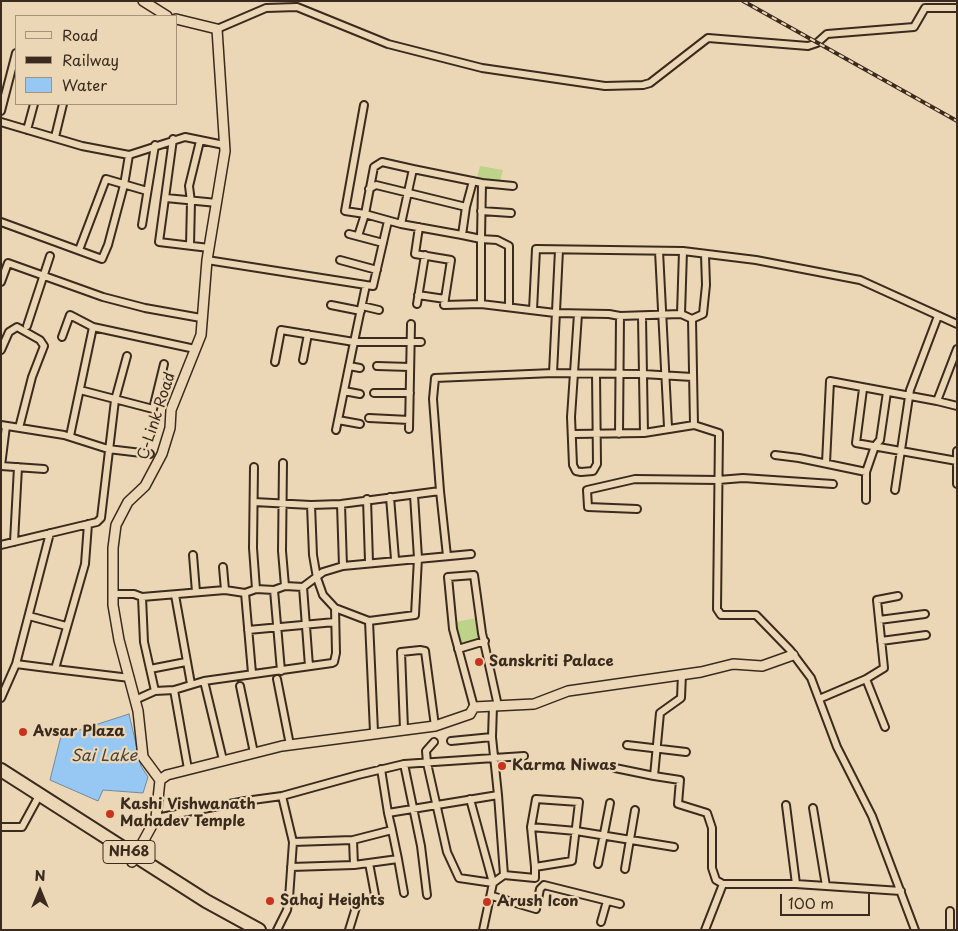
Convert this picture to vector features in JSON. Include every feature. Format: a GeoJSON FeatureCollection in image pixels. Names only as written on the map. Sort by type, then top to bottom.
{"type":"FeatureCollection","features":[{"type":"Feature","properties":{"kind":"highway","name":"NH68"},"geometry":{"type":"LineString","coordinates":[[1,770],[37,798]]}},
{"type":"Feature","properties":{"kind":"highway","name":"NH68"},"geometry":{"type":"LineString","coordinates":[[1,780],[37,798],[134,859],[240,930]]}},
{"type":"Feature","properties":{"kind":"highway","name":"NH68"},"geometry":{"type":"LineString","coordinates":[[134,859],[259,930]]}},
{"type":"Feature","properties":{"kind":"street"},"geometry":{"type":"LineString","coordinates":[[143,1],[165,15]]}},
{"type":"Feature","properties":{"kind":"street"},"geometry":{"type":"LineString","coordinates":[[178,19],[218,29],[266,8],[297,7],[388,44],[482,68],[605,86],[643,85],[650,83],[708,38],[810,46],[827,34],[914,27],[917,25],[925,8],[957,8]]}},
{"type":"Feature","properties":{"kind":"street","name":"C-Link Road"},"geometry":{"type":"LineString","coordinates":[[160,780],[143,757],[135,700],[119,640],[112,594],[113,548],[116,525],[128,502],[145,486],[162,454],[170,428],[172,410],[201,335],[207,260],[217,203],[224,145],[218,29]]}},
{"type":"Feature","properties":{"kind":"street"},"geometry":{"type":"LineString","coordinates":[[1,111],[14,71]]}},
{"type":"Feature","properties":{"kind":"street"},"geometry":{"type":"LineString","coordinates":[[27,130],[34,105]]}},
{"type":"Feature","properties":{"kind":"street"},"geometry":{"type":"LineString","coordinates":[[55,137],[63,105]]}},
{"type":"Feature","properties":{"kind":"street"},"geometry":{"type":"LineString","coordinates":[[364,105],[345,211],[365,214],[401,224],[481,239],[496,240],[508,246],[508,306]]}},
{"type":"Feature","properties":{"kind":"street"},"geometry":{"type":"LineString","coordinates":[[1,122],[82,146],[129,155],[155,145],[185,137],[200,142],[224,145]]}},
{"type":"Feature","properties":{"kind":"street"},"geometry":{"type":"LineString","coordinates":[[173,140],[166,178],[166,198],[159,242],[210,248]]}},
{"type":"Feature","properties":{"kind":"street"},"geometry":{"type":"LineString","coordinates":[[190,245],[192,202],[190,186],[200,142]]}},
{"type":"Feature","properties":{"kind":"street"},"geometry":{"type":"LineString","coordinates":[[142,225],[146,191],[155,145]]}},
{"type":"Feature","properties":{"kind":"street"},"geometry":{"type":"LineString","coordinates":[[1,222],[102,258],[108,245],[124,185],[129,155]]}},
{"type":"Feature","properties":{"kind":"street"},"geometry":{"type":"LineString","coordinates":[[358,236],[365,214],[374,167],[382,162],[473,182],[513,186]]}},
{"type":"Feature","properties":{"kind":"street"},"geometry":{"type":"LineString","coordinates":[[401,224],[413,170]]}},
{"type":"Feature","properties":{"kind":"street"},"geometry":{"type":"LineString","coordinates":[[79,250],[106,179],[146,191]]}},
{"type":"Feature","properties":{"kind":"street"},"geometry":{"type":"LineString","coordinates":[[462,235],[466,207],[473,182]]}},
{"type":"Feature","properties":{"kind":"street"},"geometry":{"type":"LineString","coordinates":[[481,304],[482,183]]}},
{"type":"Feature","properties":{"kind":"street"},"geometry":{"type":"LineString","coordinates":[[369,189],[376,185],[466,207]]}},
{"type":"Feature","properties":{"kind":"street"},"geometry":{"type":"LineString","coordinates":[[166,198],[217,203]]}},
{"type":"Feature","properties":{"kind":"street"},"geometry":{"type":"LineString","coordinates":[[482,211],[511,213]]}},
{"type":"Feature","properties":{"kind":"street"},"geometry":{"type":"LineString","coordinates":[[207,260],[373,286],[388,221]]}},
{"type":"Feature","properties":{"kind":"street"},"geometry":{"type":"LineString","coordinates":[[420,227],[415,254],[451,260],[444,304],[481,304],[555,313],[620,316],[680,314],[692,318],[703,314],[706,285],[705,255]]}},
{"type":"Feature","properties":{"kind":"street"},"geometry":{"type":"LineString","coordinates":[[349,234],[383,243]]}},
{"type":"Feature","properties":{"kind":"street"},"geometry":{"type":"LineString","coordinates":[[533,310],[536,249],[659,250],[702,252],[705,255],[756,260],[860,280],[888,291],[957,324]]}},
{"type":"Feature","properties":{"kind":"street"},"geometry":{"type":"LineString","coordinates":[[553,373],[555,313],[558,304],[559,250]]}},
{"type":"Feature","properties":{"kind":"street"},"geometry":{"type":"LineString","coordinates":[[659,250],[668,428]]}},
{"type":"Feature","properties":{"kind":"street"},"geometry":{"type":"LineString","coordinates":[[680,314],[683,251]]}},
{"type":"Feature","properties":{"kind":"street"},"geometry":{"type":"LineString","coordinates":[[417,304],[425,255]]}},
{"type":"Feature","properties":{"kind":"street"},"geometry":{"type":"LineString","coordinates":[[27,326],[50,256]]}},
{"type":"Feature","properties":{"kind":"street"},"geometry":{"type":"LineString","coordinates":[[340,260],[377,270]]}},
{"type":"Feature","properties":{"kind":"street"},"geometry":{"type":"LineString","coordinates":[[1,282],[8,263],[103,297],[145,308],[201,318]]}},
{"type":"Feature","properties":{"kind":"street"},"geometry":{"type":"LineString","coordinates":[[336,430],[366,285]]}},
{"type":"Feature","properties":{"kind":"street"},"geometry":{"type":"LineString","coordinates":[[418,295],[444,298]]}},
{"type":"Feature","properties":{"kind":"street"},"geometry":{"type":"LineString","coordinates":[[331,305],[379,310]]}},
{"type":"Feature","properties":{"kind":"street"},"geometry":{"type":"LineString","coordinates":[[578,314],[571,417],[573,465],[576,471],[581,472],[593,471],[595,469],[596,374]]}},
{"type":"Feature","properties":{"kind":"street"},"geometry":{"type":"LineString","coordinates":[[62,337],[70,315],[93,327],[195,349]]}},
{"type":"Feature","properties":{"kind":"street"},"geometry":{"type":"LineString","coordinates":[[619,434],[618,374],[620,316]]}},
{"type":"Feature","properties":{"kind":"street"},"geometry":{"type":"LineString","coordinates":[[642,316],[644,433]]}},
{"type":"Feature","properties":{"kind":"street"},"geometry":{"type":"LineString","coordinates":[[895,490],[910,397],[920,358],[938,316]]}},
{"type":"Feature","properties":{"kind":"street"},"geometry":{"type":"LineString","coordinates":[[692,318],[694,425]]}},
{"type":"Feature","properties":{"kind":"street"},"geometry":{"type":"LineString","coordinates":[[409,429],[411,324]]}},
{"type":"Feature","properties":{"kind":"street"},"geometry":{"type":"LineString","coordinates":[[1,350],[9,332],[17,327],[40,340],[44,346],[32,378],[19,428]]}},
{"type":"Feature","properties":{"kind":"street"},"geometry":{"type":"LineString","coordinates":[[70,436],[93,327]]}},
{"type":"Feature","properties":{"kind":"street"},"geometry":{"type":"LineString","coordinates":[[275,362],[282,330],[354,342],[421,342]]}},
{"type":"Feature","properties":{"kind":"street"},"geometry":{"type":"LineString","coordinates":[[303,360],[308,334]]}},
{"type":"Feature","properties":{"kind":"street"},"geometry":{"type":"LineString","coordinates":[[937,401],[957,349]]}},
{"type":"Feature","properties":{"kind":"street"},"geometry":{"type":"LineString","coordinates":[[1,545],[97,522],[101,518],[114,400],[127,356]]}},
{"type":"Feature","properties":{"kind":"street"},"geometry":{"type":"LineString","coordinates":[[80,390],[153,409],[164,364]]}},
{"type":"Feature","properties":{"kind":"street"},"geometry":{"type":"LineString","coordinates":[[349,366],[360,368]]}},
{"type":"Feature","properties":{"kind":"street"},"geometry":{"type":"LineString","coordinates":[[377,366],[410,367]]}},
{"type":"Feature","properties":{"kind":"street"},"geometry":{"type":"LineString","coordinates":[[448,556],[440,491],[433,399],[435,378],[553,373],[643,374],[692,377]]}},
{"type":"Feature","properties":{"kind":"street"},"geometry":{"type":"LineString","coordinates":[[826,463],[830,381],[957,406]]}},
{"type":"Feature","properties":{"kind":"street"},"geometry":{"type":"LineString","coordinates":[[863,389],[856,443],[956,461]]}},
{"type":"Feature","properties":{"kind":"street"},"geometry":{"type":"LineString","coordinates":[[344,391],[360,394]]}},
{"type":"Feature","properties":{"kind":"street"},"geometry":{"type":"LineString","coordinates":[[866,500],[866,472],[874,446],[880,440],[887,392]]}},
{"type":"Feature","properties":{"kind":"street"},"geometry":{"type":"LineString","coordinates":[[374,393],[410,393]]}},
{"type":"Feature","properties":{"kind":"street"},"geometry":{"type":"LineString","coordinates":[[370,418],[409,420]]}},
{"type":"Feature","properties":{"kind":"street"},"geometry":{"type":"LineString","coordinates":[[338,420],[360,424]]}},
{"type":"Feature","properties":{"kind":"street"},"geometry":{"type":"LineString","coordinates":[[44,469],[1,466],[4,425],[70,436],[108,449],[150,454]]}},
{"type":"Feature","properties":{"kind":"street"},"geometry":{"type":"LineString","coordinates":[[573,434],[644,433],[694,425],[719,433],[717,609],[721,615],[756,615],[793,655],[811,678],[837,747],[872,816],[914,930]]}},
{"type":"Feature","properties":{"kind":"street"},"geometry":{"type":"LineString","coordinates":[[957,451],[957,484]]}},
{"type":"Feature","properties":{"kind":"street"},"geometry":{"type":"LineString","coordinates":[[775,455],[826,463],[866,472]]}},
{"type":"Feature","properties":{"kind":"street"},"geometry":{"type":"LineString","coordinates":[[284,463],[282,551],[285,586]]}},
{"type":"Feature","properties":{"kind":"street"},"geometry":{"type":"LineString","coordinates":[[254,466],[256,589]]}},
{"type":"Feature","properties":{"kind":"street"},"geometry":{"type":"LineString","coordinates":[[14,542],[18,467]]}},
{"type":"Feature","properties":{"kind":"street"},"geometry":{"type":"LineString","coordinates":[[637,509],[588,507],[587,490],[635,479],[718,480],[763,478],[834,484]]}},
{"type":"Feature","properties":{"kind":"street"},"geometry":{"type":"LineString","coordinates":[[254,502],[311,505],[341,504],[366,499],[440,491]]}},
{"type":"Feature","properties":{"kind":"street"},"geometry":{"type":"LineString","coordinates":[[311,505],[313,555],[317,578],[323,595],[335,608],[369,621],[416,615],[418,558],[414,495]]}},
{"type":"Feature","properties":{"kind":"street"},"geometry":{"type":"LineString","coordinates":[[390,496],[395,560]]}},
{"type":"Feature","properties":{"kind":"street"},"geometry":{"type":"LineString","coordinates":[[366,499],[370,562]]}},
{"type":"Feature","properties":{"kind":"street"},"geometry":{"type":"LineString","coordinates":[[341,504],[343,566]]}},
{"type":"Feature","properties":{"kind":"street"},"geometry":{"type":"LineString","coordinates":[[55,669],[85,564],[88,524]]}},
{"type":"Feature","properties":{"kind":"street"},"geometry":{"type":"LineString","coordinates":[[1,698],[16,664],[50,533]]}},
{"type":"Feature","properties":{"kind":"street"},"geometry":{"type":"LineString","coordinates":[[112,594],[134,594],[142,597],[225,590],[245,593],[256,589],[274,590],[285,586],[303,588],[323,572],[343,566],[471,554]]}},
{"type":"Feature","properties":{"kind":"street"},"geometry":{"type":"LineString","coordinates":[[193,555],[196,592]]}},
{"type":"Feature","properties":{"kind":"street"},"geometry":{"type":"LineString","coordinates":[[223,567],[225,590]]}},
{"type":"Feature","properties":{"kind":"street"},"geometry":{"type":"LineString","coordinates":[[134,859],[156,818],[160,780],[167,775],[290,744],[374,732],[435,726],[470,714],[474,707],[453,629],[448,577],[474,575],[495,706],[492,737],[504,875]]}},
{"type":"Feature","properties":{"kind":"street"},"geometry":{"type":"LineString","coordinates":[[303,588],[309,666]]}},
{"type":"Feature","properties":{"kind":"street"},"geometry":{"type":"LineString","coordinates":[[274,590],[281,671]]}},
{"type":"Feature","properties":{"kind":"street"},"geometry":{"type":"LineString","coordinates":[[245,593],[252,674]]}},
{"type":"Feature","properties":{"kind":"street"},"geometry":{"type":"LineString","coordinates":[[175,595],[191,684]]}},
{"type":"Feature","properties":{"kind":"street"},"geometry":{"type":"LineString","coordinates":[[819,698],[866,679],[884,668],[877,600],[898,596]]}},
{"type":"Feature","properties":{"kind":"street"},"geometry":{"type":"LineString","coordinates":[[142,597],[144,642],[155,691]]}},
{"type":"Feature","properties":{"kind":"street"},"geometry":{"type":"LineString","coordinates":[[135,700],[155,691],[174,690],[204,681],[327,665],[334,662],[335,608]]}},
{"type":"Feature","properties":{"kind":"street"},"geometry":{"type":"LineString","coordinates":[[879,620],[925,614]]}},
{"type":"Feature","properties":{"kind":"street"},"geometry":{"type":"LineString","coordinates":[[29,616],[66,626]]}},
{"type":"Feature","properties":{"kind":"street"},"geometry":{"type":"LineString","coordinates":[[369,621],[374,732]]}},
{"type":"Feature","properties":{"kind":"street"},"geometry":{"type":"LineString","coordinates":[[248,630],[335,622]]}},
{"type":"Feature","properties":{"kind":"street"},"geometry":{"type":"LineString","coordinates":[[881,641],[926,635]]}},
{"type":"Feature","properties":{"kind":"street"},"geometry":{"type":"LineString","coordinates":[[458,649],[484,641]]}},
{"type":"Feature","properties":{"kind":"street"},"geometry":{"type":"LineString","coordinates":[[404,729],[401,652],[420,650],[425,651],[435,726]]}},
{"type":"Feature","properties":{"kind":"street"},"geometry":{"type":"LineString","coordinates":[[474,707],[534,704],[568,691],[682,674],[733,664],[762,666],[793,655]]}},
{"type":"Feature","properties":{"kind":"street"},"geometry":{"type":"LineString","coordinates":[[150,669],[186,662]]}},
{"type":"Feature","properties":{"kind":"street"},"geometry":{"type":"LineString","coordinates":[[16,664],[130,678]]}},
{"type":"Feature","properties":{"kind":"street"},"geometry":{"type":"LineString","coordinates":[[654,776],[660,713],[681,698],[682,674]]}},
{"type":"Feature","properties":{"kind":"street"},"geometry":{"type":"LineString","coordinates":[[277,679],[290,744]]}},
{"type":"Feature","properties":{"kind":"street"},"geometry":{"type":"LineString","coordinates":[[866,679],[885,727]]}},
{"type":"Feature","properties":{"kind":"street"},"geometry":{"type":"LineString","coordinates":[[204,681],[223,760]]}},
{"type":"Feature","properties":{"kind":"street"},"geometry":{"type":"LineString","coordinates":[[240,686],[254,753]]}},
{"type":"Feature","properties":{"kind":"street"},"geometry":{"type":"LineString","coordinates":[[174,690],[188,769]]}},
{"type":"Feature","properties":{"kind":"street"},"geometry":{"type":"LineString","coordinates":[[451,741],[492,737]]}},
{"type":"Feature","properties":{"kind":"street"},"geometry":{"type":"LineString","coordinates":[[434,742],[426,751],[427,762],[438,803],[444,841],[459,878],[493,883],[504,875],[535,878],[534,867],[531,827],[536,799],[579,802],[572,861],[534,867]]}},
{"type":"Feature","properties":{"kind":"street"},"geometry":{"type":"LineString","coordinates":[[627,744],[686,752]]}},
{"type":"Feature","properties":{"kind":"street"},"geometry":{"type":"LineString","coordinates":[[156,818],[282,796],[404,764],[524,756]]}},
{"type":"Feature","properties":{"kind":"street"},"geometry":{"type":"LineString","coordinates":[[404,764],[414,808],[427,895]]}},
{"type":"Feature","properties":{"kind":"street"},"geometry":{"type":"LineString","coordinates":[[615,768],[680,780],[678,804],[707,813],[712,828],[712,868],[716,880],[722,884],[796,884],[901,891]]}},
{"type":"Feature","properties":{"kind":"street"},"geometry":{"type":"LineString","coordinates":[[381,769],[404,893]]}},
{"type":"Feature","properties":{"kind":"street"},"geometry":{"type":"LineString","coordinates":[[388,812],[498,795]]}},
{"type":"Feature","properties":{"kind":"street"},"geometry":{"type":"LineString","coordinates":[[277,930],[287,910],[293,842],[282,796]]}},
{"type":"Feature","properties":{"kind":"street"},"geometry":{"type":"LineString","coordinates":[[1,826],[22,827],[37,798]]}},
{"type":"Feature","properties":{"kind":"street"},"geometry":{"type":"LineString","coordinates":[[470,799],[493,883],[492,896],[483,930]]}},
{"type":"Feature","properties":{"kind":"street"},"geometry":{"type":"LineString","coordinates":[[598,864],[610,803]]}},
{"type":"Feature","properties":{"kind":"street"},"geometry":{"type":"LineString","coordinates":[[786,805],[796,884]]}},
{"type":"Feature","properties":{"kind":"street"},"geometry":{"type":"LineString","coordinates":[[813,808],[826,886]]}},
{"type":"Feature","properties":{"kind":"street"},"geometry":{"type":"LineString","coordinates":[[625,869],[635,810]]}},
{"type":"Feature","properties":{"kind":"street"},"geometry":{"type":"LineString","coordinates":[[531,827],[576,831],[674,847]]}},
{"type":"Feature","properties":{"kind":"street"},"geometry":{"type":"LineString","coordinates":[[293,842],[353,840],[392,830]]}},
{"type":"Feature","properties":{"kind":"street"},"geometry":{"type":"LineString","coordinates":[[353,840],[354,865]]}},
{"type":"Feature","properties":{"kind":"street"},"geometry":{"type":"LineString","coordinates":[[291,867],[354,865],[398,859]]}},
{"type":"Feature","properties":{"kind":"street"},"geometry":{"type":"LineString","coordinates":[[369,863],[375,895]]}},
{"type":"Feature","properties":{"kind":"street"},"geometry":{"type":"LineString","coordinates":[[705,930],[722,884]]}},
{"type":"Feature","properties":{"kind":"street"},"geometry":{"type":"LineString","coordinates":[[492,896],[536,909],[540,889],[544,885],[620,904]]}},
{"type":"Feature","properties":{"kind":"street"},"geometry":{"type":"LineString","coordinates":[[601,922],[607,901]]}},
{"type":"Feature","properties":{"kind":"street"},"geometry":{"type":"LineString","coordinates":[[349,930],[357,904]]}},
{"type":"Feature","properties":{"kind":"street"},"geometry":{"type":"LineString","coordinates":[[950,911],[950,930]]}},
{"type":"Feature","properties":{"kind":"green space"},"geometry":{"type":"Polygon","coordinates":[[[480,166],[503,170],[500,181],[477,178],[480,166]]]}},
{"type":"Feature","properties":{"kind":"green space"},"geometry":{"type":"Polygon","coordinates":[[[476,618],[480,639],[461,643],[456,622],[476,618]]]}},
{"type":"Feature","properties":{"kind":"water","name":"Sai Lake"},"geometry":{"type":"Polygon","coordinates":[[[129,714],[141,766],[148,777],[143,793],[103,790],[98,801],[50,780],[61,736],[129,714]]]}},
{"type":"Feature","properties":{"kind":"railway"},"geometry":{"type":"LineString","coordinates":[[743,1],[957,121]]}},
{"type":"Feature","properties":{"kind":"place","name":"Sanskriti Palace"},"geometry":{"type":"Point","coordinates":[479,662]}},
{"type":"Feature","properties":{"kind":"place","name":"Avsar Plaza"},"geometry":{"type":"Point","coordinates":[23,732]}},
{"type":"Feature","properties":{"kind":"place","name":"Karma Niwas"},"geometry":{"type":"Point","coordinates":[502,766]}},
{"type":"Feature","properties":{"kind":"place","name":"Kashi Vishwanath Mahadev Temple"},"geometry":{"type":"Point","coordinates":[110,814]}},
{"type":"Feature","properties":{"kind":"place","name":"Sahaj Heights"},"geometry":{"type":"Point","coordinates":[270,901]}},
{"type":"Feature","properties":{"kind":"place","name":"Arush Icon"},"geometry":{"type":"Point","coordinates":[487,902]}}]}
